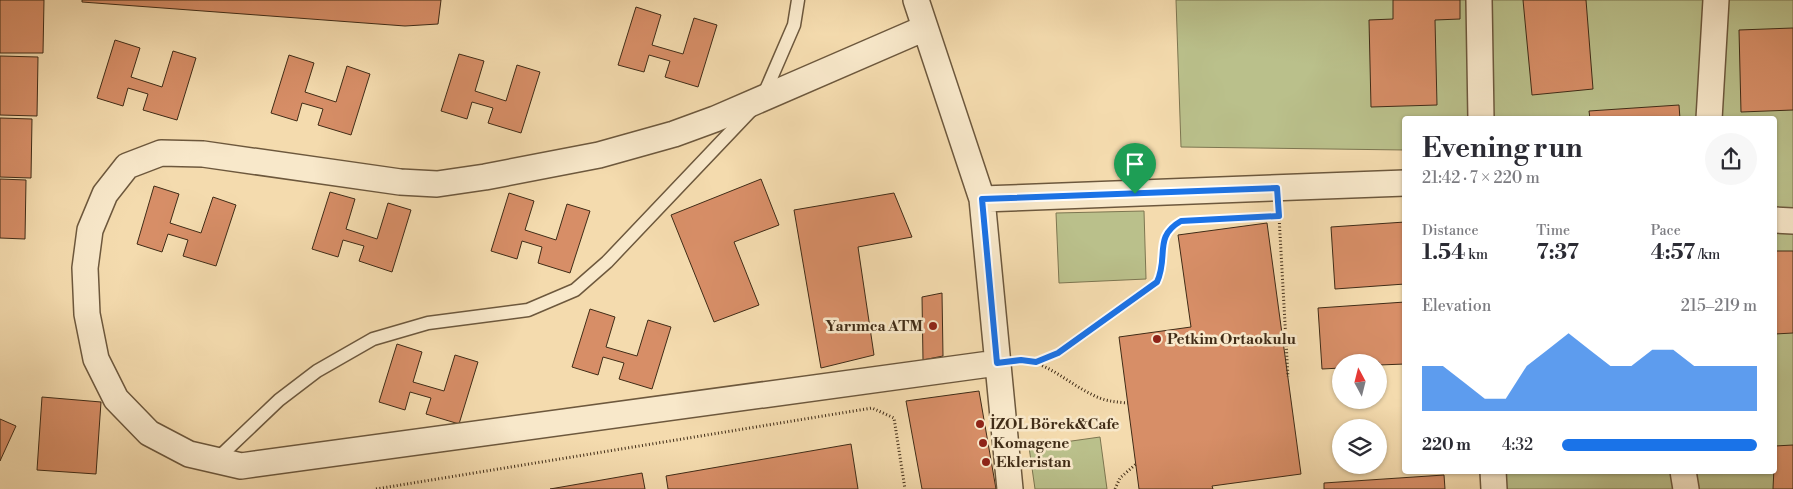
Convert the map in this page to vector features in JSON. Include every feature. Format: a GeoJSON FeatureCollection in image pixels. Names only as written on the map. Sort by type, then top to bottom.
{"type":"FeatureCollection","features":[{"type":"Feature","properties":{"kind":"street"},"geometry":{"type":"LineString","coordinates":[[916,0],[982,199],[1010,489]]}},
{"type":"Feature","properties":{"kind":"street"},"geometry":{"type":"LineString","coordinates":[[1479,0],[1481,116]]}},
{"type":"Feature","properties":{"kind":"street"},"geometry":{"type":"LineString","coordinates":[[1709,116],[1716,0]]}},
{"type":"Feature","properties":{"kind":"street"},"geometry":{"type":"LineString","coordinates":[[925,28],[762,99],[674,134],[599,155],[437,184],[400,182],[203,154],[161,153],[127,166],[104,194],[90,230],[85,268],[87,314],[96,359],[116,399],[149,432],[189,454],[241,466],[997,363]]}},
{"type":"Feature","properties":{"kind":"street"},"geometry":{"type":"LineString","coordinates":[[982,199],[1402,183]]}},
{"type":"Feature","properties":{"kind":"street"},"geometry":{"type":"LineString","coordinates":[[1777,220],[1793,221]]}},
{"type":"Feature","properties":{"kind":"street"},"geometry":{"type":"LineString","coordinates":[[1493,474],[1494,489]]}},
{"type":"Feature","properties":{"kind":"street"},"geometry":{"type":"LineString","coordinates":[[1684,474],[1686,489]]}},
{"type":"Feature","properties":{"kind":"lane"},"geometry":{"type":"LineString","coordinates":[[216,460],[279,400],[318,371],[373,339],[428,323],[528,310],[575,290],[607,262],[762,99],[794,25],[798,0]]}},
{"type":"Feature","properties":{"kind":"path"},"geometry":{"type":"LineString","coordinates":[[1277,188],[1288,378]]}},
{"type":"Feature","properties":{"kind":"path"},"geometry":{"type":"LineString","coordinates":[[1036,362],[1058,353],[1157,282],[1163,270],[1164,236],[1169,228],[1181,221],[1279,216]]}},
{"type":"Feature","properties":{"kind":"path"},"geometry":{"type":"LineString","coordinates":[[997,363],[1021,360],[1036,362],[1093,395],[1108,401],[1128,403]]}},
{"type":"Feature","properties":{"kind":"path"},"geometry":{"type":"LineString","coordinates":[[376,489],[872,408],[894,418],[905,489]]}},
{"type":"Feature","properties":{"kind":"path"},"geometry":{"type":"LineString","coordinates":[[1115,489],[1120,478],[1136,464]]}},
{"type":"Feature","properties":{"kind":"green space"},"geometry":{"type":"Polygon","coordinates":[[[1176,0],[1793,0],[1793,489],[1494,489],[1493,474],[1777,474],[1777,116],[1402,116],[1402,150],[1181,147],[1176,0]]]}},
{"type":"Feature","properties":{"kind":"green space"},"geometry":{"type":"Polygon","coordinates":[[[1144,211],[1146,279],[1059,283],[1056,213],[1144,211]]]}},
{"type":"Feature","properties":{"kind":"green space"},"geometry":{"type":"Polygon","coordinates":[[[1100,437],[1107,489],[1035,489],[1029,447],[1100,437]]]}},
{"type":"Feature","properties":{"kind":"building"},"geometry":{"type":"Polygon","coordinates":[[[0,0],[44,0],[43,53],[0,53],[0,0]]]}},
{"type":"Feature","properties":{"kind":"building"},"geometry":{"type":"Polygon","coordinates":[[[82,0],[441,0],[438,24],[405,26],[82,2],[82,0]]]}},
{"type":"Feature","properties":{"kind":"building"},"geometry":{"type":"Polygon","coordinates":[[[1393,0],[1460,0],[1460,19],[1435,20],[1437,105],[1371,107],[1369,20],[1393,19],[1393,0]]]}},
{"type":"Feature","properties":{"kind":"building"},"geometry":{"type":"Polygon","coordinates":[[[1523,0],[1586,0],[1593,89],[1532,95],[1523,0]]]}},
{"type":"Feature","properties":{"kind":"building"},"geometry":{"type":"Polygon","coordinates":[[[636,7],[661,15],[652,45],[683,54],[694,18],[717,25],[698,87],[665,77],[670,61],[649,55],[644,72],[618,65],[636,7]]]}},
{"type":"Feature","properties":{"kind":"building"},"geometry":{"type":"Polygon","coordinates":[[[1793,28],[1793,110],[1741,112],[1739,30],[1793,28]]]}},
{"type":"Feature","properties":{"kind":"building"},"geometry":{"type":"Polygon","coordinates":[[[115,40],[140,48],[131,77],[162,87],[173,51],[196,58],[177,120],[143,110],[148,94],[128,88],[123,106],[97,98],[115,40]]]}},
{"type":"Feature","properties":{"kind":"building"},"geometry":{"type":"Polygon","coordinates":[[[459,54],[484,61],[475,91],[506,101],[517,65],[540,72],[521,133],[488,123],[493,108],[472,102],[467,119],[441,111],[459,54]]]}},
{"type":"Feature","properties":{"kind":"building"},"geometry":{"type":"Polygon","coordinates":[[[289,55],[314,63],[305,92],[336,102],[347,66],[370,74],[351,135],[318,125],[323,109],[302,103],[297,121],[271,113],[289,55]]]}},
{"type":"Feature","properties":{"kind":"building"},"geometry":{"type":"Polygon","coordinates":[[[0,56],[38,57],[37,116],[0,115],[0,56]]]}},
{"type":"Feature","properties":{"kind":"building"},"geometry":{"type":"Polygon","coordinates":[[[1679,105],[1680,116],[1590,116],[1589,111],[1679,105]]]}},
{"type":"Feature","properties":{"kind":"building"},"geometry":{"type":"Polygon","coordinates":[[[0,118],[32,119],[31,178],[0,177],[0,118]]]}},
{"type":"Feature","properties":{"kind":"building"},"geometry":{"type":"Polygon","coordinates":[[[0,179],[26,180],[25,239],[0,238],[0,179]]]}},
{"type":"Feature","properties":{"kind":"building"},"geometry":{"type":"Polygon","coordinates":[[[761,179],[779,225],[734,242],[759,305],[714,322],[671,215],[761,179]]]}},
{"type":"Feature","properties":{"kind":"building"},"geometry":{"type":"Polygon","coordinates":[[[154,186],[179,194],[170,223],[201,233],[213,197],[236,205],[216,266],[183,256],[188,240],[168,234],[162,252],[137,244],[154,186]]]}},
{"type":"Feature","properties":{"kind":"building"},"geometry":{"type":"Polygon","coordinates":[[[330,192],[355,199],[346,229],[377,239],[388,203],[411,210],[392,272],[359,261],[364,246],[343,240],[338,257],[312,249],[330,192]]]}},
{"type":"Feature","properties":{"kind":"building"},"geometry":{"type":"Polygon","coordinates":[[[509,193],[534,201],[525,230],[556,240],[567,204],[590,211],[570,273],[538,263],[542,247],[522,241],[517,259],[491,251],[509,193]]]}},
{"type":"Feature","properties":{"kind":"building"},"geometry":{"type":"Polygon","coordinates":[[[894,193],[912,237],[858,247],[874,355],[821,368],[794,210],[894,193]]]}},
{"type":"Feature","properties":{"kind":"building"},"geometry":{"type":"Polygon","coordinates":[[[1402,222],[1402,284],[1335,289],[1331,227],[1402,222]]]}},
{"type":"Feature","properties":{"kind":"building","name":"Petkim Ortaokulu"},"geometry":{"type":"Polygon","coordinates":[[[1267,223],[1301,474],[1212,486],[1213,489],[1139,489],[1119,337],[1191,327],[1178,235],[1267,223]]]}},
{"type":"Feature","properties":{"kind":"building"},"geometry":{"type":"Polygon","coordinates":[[[1777,251],[1793,251],[1793,333],[1777,334],[1777,251]]]}},
{"type":"Feature","properties":{"kind":"building","name":"Yarımca ATM"},"geometry":{"type":"Polygon","coordinates":[[[942,293],[943,356],[923,360],[922,297],[942,293]]]}},
{"type":"Feature","properties":{"kind":"building"},"geometry":{"type":"Polygon","coordinates":[[[1402,302],[1402,364],[1388,365],[1388,354],[1332,354],[1332,368],[1322,369],[1318,308],[1402,302]]]}},
{"type":"Feature","properties":{"kind":"building"},"geometry":{"type":"Polygon","coordinates":[[[590,309],[615,317],[606,347],[637,356],[648,320],[671,327],[652,389],[619,379],[624,363],[603,357],[598,375],[572,367],[590,309]]]}},
{"type":"Feature","properties":{"kind":"building"},"geometry":{"type":"Polygon","coordinates":[[[397,344],[422,352],[413,382],[444,391],[455,355],[478,362],[459,424],[426,414],[431,398],[410,392],[405,410],[379,402],[397,344]]]}},
{"type":"Feature","properties":{"kind":"building"},"geometry":{"type":"Polygon","coordinates":[[[979,391],[996,489],[922,489],[906,401],[979,391]]]}},
{"type":"Feature","properties":{"kind":"building"},"geometry":{"type":"Polygon","coordinates":[[[42,397],[101,402],[96,474],[37,470],[42,397]]]}},
{"type":"Feature","properties":{"kind":"building"},"geometry":{"type":"Polygon","coordinates":[[[0,419],[16,426],[0,461],[0,419]]]}},
{"type":"Feature","properties":{"kind":"building"},"geometry":{"type":"Polygon","coordinates":[[[851,444],[858,489],[668,489],[666,476],[851,444]]]}},
{"type":"Feature","properties":{"kind":"building"},"geometry":{"type":"Polygon","coordinates":[[[1793,445],[1793,489],[1773,489],[1774,474],[1777,474],[1777,446],[1793,445]]]}},
{"type":"Feature","properties":{"kind":"building"},"geometry":{"type":"Polygon","coordinates":[[[642,473],[645,489],[550,489],[642,473]]]}},
{"type":"Feature","properties":{"kind":"building"},"geometry":{"type":"Polygon","coordinates":[[[1444,475],[1445,489],[1324,489],[1324,483],[1444,475]]]}},
{"type":"Feature","properties":{"kind":"place","name":"Yarımca ATM"},"geometry":{"type":"Point","coordinates":[933,326]}},
{"type":"Feature","properties":{"kind":"place","name":"Petkim Ortaokulu"},"geometry":{"type":"Point","coordinates":[1157,339]}},
{"type":"Feature","properties":{"kind":"place","name":"İZOL Börek&Cafe"},"geometry":{"type":"Point","coordinates":[980,424]}},
{"type":"Feature","properties":{"kind":"place","name":"Komagene"},"geometry":{"type":"Point","coordinates":[983,443]}},
{"type":"Feature","properties":{"kind":"place","name":"Ekleristan"},"geometry":{"type":"Point","coordinates":[986,462]}},
{"type":"Feature","properties":{"kind":"route"},"geometry":{"type":"LineString","coordinates":[[1277,188],[1279,216],[1181,221],[1169,228],[1164,236],[1163,270],[1157,282],[1058,353],[1036,362],[1021,360],[997,363],[982,199],[1135,194],[1277,188]]}}]}
